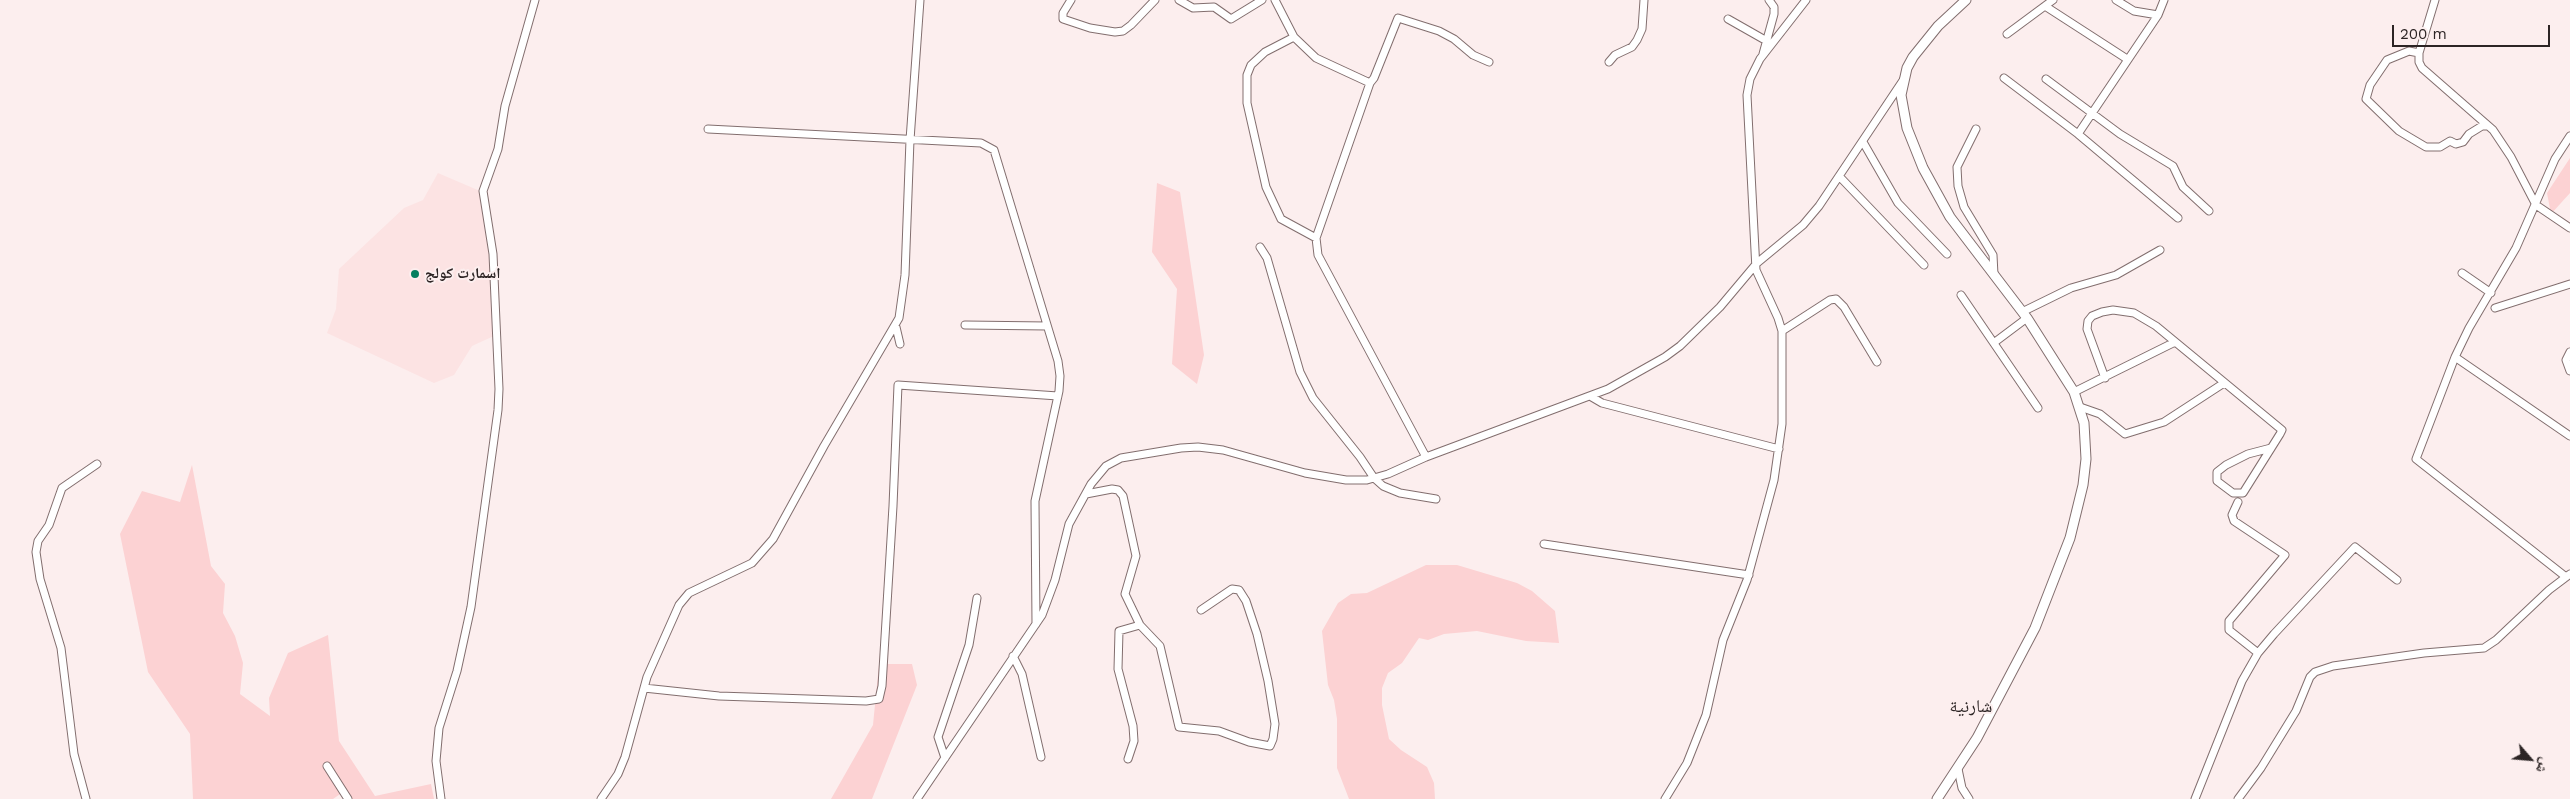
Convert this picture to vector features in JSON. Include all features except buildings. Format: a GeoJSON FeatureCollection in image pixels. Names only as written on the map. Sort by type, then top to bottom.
{"type":"FeatureCollection","features":[{"type":"Feature","properties":{"kind":"main road"},"geometry":{"type":"LineString","coordinates":[[1937,799],[1958,769],[1998,700],[2027,644],[2070,538],[2083,485],[2086,459],[2086,435],[2080,407],[2074,392],[2024,315],[1950,217],[1922,168],[1902,113],[1901,95],[1904,79],[1913,57],[1965,0]]}},
{"type":"Feature","properties":{"kind":"street"},"geometry":{"type":"LineString","coordinates":[[441,799],[436,761],[439,728],[457,672],[471,607],[498,403],[493,254],[483,191],[495,159],[505,106],[535,0]]}},
{"type":"Feature","properties":{"kind":"street"},"geometry":{"type":"LineString","coordinates":[[601,799],[618,774],[625,757],[644,688],[679,605],[689,592],[752,563],[773,539],[824,446],[896,327],[902,309],[905,275],[910,140],[920,0]]}},
{"type":"Feature","properties":{"kind":"street"},"geometry":{"type":"LineString","coordinates":[[1071,0],[1063,12],[1063,19],[1093,29],[1115,32],[1123,31],[1132,25],[1155,0]]}},
{"type":"Feature","properties":{"kind":"street"},"geometry":{"type":"LineString","coordinates":[[1179,0],[1193,8],[1214,7],[1231,19],[1262,0]]}},
{"type":"Feature","properties":{"kind":"street"},"geometry":{"type":"LineString","coordinates":[[1275,0],[1294,37],[1316,58],[1370,83]]}},
{"type":"Feature","properties":{"kind":"street"},"geometry":{"type":"LineString","coordinates":[[1609,62],[1615,55],[1632,47],[1637,40],[1642,29],[1644,0]]}},
{"type":"Feature","properties":{"kind":"street"},"geometry":{"type":"LineString","coordinates":[[1762,56],[1774,10],[1769,0]]}},
{"type":"Feature","properties":{"kind":"street"},"geometry":{"type":"LineString","coordinates":[[1665,799],[1687,763],[1709,706],[1724,636],[1749,574],[1769,503],[1779,449],[1783,407],[1782,331],[1778,318],[1757,275],[1748,150],[1747,95],[1750,79],[1762,56],[1806,0]]}},
{"type":"Feature","properties":{"kind":"street"},"geometry":{"type":"LineString","coordinates":[[2007,34],[2053,0]]}},
{"type":"Feature","properties":{"kind":"street"},"geometry":{"type":"LineString","coordinates":[[2116,0],[2134,11],[2158,15]]}},
{"type":"Feature","properties":{"kind":"street"},"geometry":{"type":"LineString","coordinates":[[2078,134],[2094,113],[2127,59],[2158,15],[2164,0]]}},
{"type":"Feature","properties":{"kind":"street"},"geometry":{"type":"LineString","coordinates":[[2435,0],[2419,54],[2419,62],[2422,68],[2488,126],[2501,141],[2536,204],[2570,228]]}},
{"type":"Feature","properties":{"kind":"street"},"geometry":{"type":"LineString","coordinates":[[2045,6],[2127,59]]}},
{"type":"Feature","properties":{"kind":"street"},"geometry":{"type":"LineString","coordinates":[[1426,457],[1318,255],[1316,238],[1370,83],[1374,78],[1398,18],[1439,31],[1454,39],[1473,55],[1489,62]]}},
{"type":"Feature","properties":{"kind":"street"},"geometry":{"type":"LineString","coordinates":[[1728,19],[1765,40]]}},
{"type":"Feature","properties":{"kind":"street"},"geometry":{"type":"LineString","coordinates":[[1294,37],[1265,52],[1251,65],[1247,75],[1247,103],[1266,187],[1282,219],[1316,238]]}},
{"type":"Feature","properties":{"kind":"street"},"geometry":{"type":"LineString","coordinates":[[2419,54],[2409,51],[2387,60],[2370,85],[2366,99],[2399,131],[2426,147],[2440,147],[2450,141],[2456,144],[2463,142],[2470,134],[2482,126],[2488,126]]}},
{"type":"Feature","properties":{"kind":"street"},"geometry":{"type":"LineString","coordinates":[[2004,78],[2078,134],[2178,218]]}},
{"type":"Feature","properties":{"kind":"street"},"geometry":{"type":"LineString","coordinates":[[917,799],[1036,624],[1055,580],[1069,524],[1100,473],[1121,458],[1181,448],[1223,450],[1256,461],[1332,478],[1354,480],[1374,478],[1590,396],[1644,370],[1680,346],[1720,307],[1757,263],[1803,225],[1839,176],[1904,79]]}},
{"type":"Feature","properties":{"kind":"street"},"geometry":{"type":"LineString","coordinates":[[2046,79],[2094,113],[2126,139],[2173,166],[2183,188],[2209,211]]}},
{"type":"Feature","properties":{"kind":"street"},"geometry":{"type":"LineString","coordinates":[[708,129],[981,143],[994,150],[1058,361],[1058,396],[1036,501],[1036,624]]}},
{"type":"Feature","properties":{"kind":"street"},"geometry":{"type":"LineString","coordinates":[[1976,129],[1957,167],[1958,186],[1964,207],[1990,248],[1994,264],[1994,275]]}},
{"type":"Feature","properties":{"kind":"street"},"geometry":{"type":"LineString","coordinates":[[2238,799],[2261,768],[2296,712],[2315,672],[2332,666],[2424,653],[2484,648],[2568,575],[2416,459],[2455,357],[2469,328],[2491,293],[2536,204],[2555,159],[2570,136]]}},
{"type":"Feature","properties":{"kind":"street"},"geometry":{"type":"LineString","coordinates":[[1862,142],[1898,203],[1947,254]]}},
{"type":"Feature","properties":{"kind":"street"},"geometry":{"type":"LineString","coordinates":[[1839,176],[1924,264]]}},
{"type":"Feature","properties":{"kind":"street"},"geometry":{"type":"LineString","coordinates":[[1260,247],[1267,258],[1300,372],[1313,398],[1374,478],[1383,486],[1400,493],[1436,500]]}},
{"type":"Feature","properties":{"kind":"street"},"geometry":{"type":"LineString","coordinates":[[1995,342],[2024,315],[2071,288],[2111,277],[2160,250]]}},
{"type":"Feature","properties":{"kind":"street"},"geometry":{"type":"LineString","coordinates":[[2462,273],[2491,293]]}},
{"type":"Feature","properties":{"kind":"street"},"geometry":{"type":"LineString","coordinates":[[2495,308],[2570,284]]}},
{"type":"Feature","properties":{"kind":"street"},"geometry":{"type":"LineString","coordinates":[[1961,294],[2038,408]]}},
{"type":"Feature","properties":{"kind":"street"},"geometry":{"type":"LineString","coordinates":[[1782,331],[1830,300],[1836,299],[1844,308],[1877,362]]}},
{"type":"Feature","properties":{"kind":"street"},"geometry":{"type":"LineString","coordinates":[[2105,378],[2087,329],[2088,321],[2092,316],[2113,310],[2134,314],[2156,326],[2281,429],[2281,433],[2242,493],[2234,493],[2217,481],[2217,472],[2226,465],[2248,454],[2271,448]]}},
{"type":"Feature","properties":{"kind":"street"},"geometry":{"type":"LineString","coordinates":[[965,325],[1048,326]]}},
{"type":"Feature","properties":{"kind":"street"},"geometry":{"type":"LineString","coordinates":[[896,327],[900,344]]}},
{"type":"Feature","properties":{"kind":"street"},"geometry":{"type":"LineString","coordinates":[[2074,392],[2175,342]]}},
{"type":"Feature","properties":{"kind":"street"},"geometry":{"type":"LineString","coordinates":[[2570,352],[2566,360],[2570,371]]}},
{"type":"Feature","properties":{"kind":"street"},"geometry":{"type":"LineString","coordinates":[[2455,357],[2570,436]]}},
{"type":"Feature","properties":{"kind":"street"},"geometry":{"type":"LineString","coordinates":[[2080,407],[2100,414],[2125,434],[2164,422],[2224,383]]}},
{"type":"Feature","properties":{"kind":"street"},"geometry":{"type":"LineString","coordinates":[[644,688],[719,696],[866,701],[879,699],[893,506],[898,385],[1058,396]]}},
{"type":"Feature","properties":{"kind":"street"},"geometry":{"type":"LineString","coordinates":[[1590,396],[1602,403],[1779,449]]}},
{"type":"Feature","properties":{"kind":"street"},"geometry":{"type":"LineString","coordinates":[[86,799],[74,754],[61,648],[40,579],[36,552],[38,541],[49,525],[62,488],[97,464]]}},
{"type":"Feature","properties":{"kind":"street"},"geometry":{"type":"LineString","coordinates":[[1086,494],[1112,489],[1118,490],[1123,496],[1136,556],[1125,594],[1140,625],[1160,646],[1179,727],[1219,731],[1249,742],[1270,746],[1275,724],[1268,681],[1257,634],[1246,601],[1239,590],[1232,589],[1201,610]]}},
{"type":"Feature","properties":{"kind":"street"},"geometry":{"type":"LineString","coordinates":[[2238,502],[2232,515],[2234,521],[2285,555],[2229,621],[2229,630],[2258,653]]}},
{"type":"Feature","properties":{"kind":"street"},"geometry":{"type":"LineString","coordinates":[[1544,544],[1749,574]]}},
{"type":"Feature","properties":{"kind":"street"},"geometry":{"type":"LineString","coordinates":[[2195,799],[2234,700],[2258,653],[2355,547],[2397,580]]}},
{"type":"Feature","properties":{"kind":"street"},"geometry":{"type":"LineString","coordinates":[[945,758],[938,736],[970,645],[977,598]]}},
{"type":"Feature","properties":{"kind":"street"},"geometry":{"type":"LineString","coordinates":[[1128,759],[1134,741],[1133,726],[1118,669],[1119,631],[1140,625]]}},
{"type":"Feature","properties":{"kind":"street"},"geometry":{"type":"LineString","coordinates":[[1013,656],[1022,674],[1041,757]]}},
{"type":"Feature","properties":{"kind":"street"},"geometry":{"type":"LineString","coordinates":[[328,766],[348,799]]}},
{"type":"Feature","properties":{"kind":"street"},"geometry":{"type":"LineString","coordinates":[[1958,769],[1962,788],[1969,799]]}},
{"type":"Feature","properties":{"kind":"street"},"geometry":{"type":"LineString","coordinates":[[1948,784],[1962,788]]}},
{"type":"Feature","properties":{"kind":"shaded area"},"geometry":{"type":"Polygon","coordinates":[[[2570,158],[2570,193],[2551,214],[2547,193],[2570,158]]]}},
{"type":"Feature","properties":{"kind":"shaded area","name":"اسمارت كولج"},"geometry":{"type":"Polygon","coordinates":[[[438,173],[480,191],[492,278],[496,335],[472,346],[454,375],[434,383],[327,333],[336,309],[339,269],[404,208],[423,200],[438,173]]]}},
{"type":"Feature","properties":{"kind":"shaded area"},"geometry":{"type":"Polygon","coordinates":[[[1157,183],[1180,192],[1204,355],[1197,384],[1172,364],[1177,289],[1152,252],[1157,183]]]}},
{"type":"Feature","properties":{"kind":"shaded area"},"geometry":{"type":"Polygon","coordinates":[[[192,465],[211,566],[225,584],[223,613],[235,636],[243,663],[240,694],[270,716],[269,698],[288,653],[328,635],[339,741],[375,796],[431,784],[434,799],[351,799],[346,790],[333,799],[193,799],[190,734],[148,672],[120,534],[142,491],[180,502],[192,465]]]}},
{"type":"Feature","properties":{"kind":"shaded area"},"geometry":{"type":"Polygon","coordinates":[[[1426,565],[1457,565],[1517,583],[1532,591],[1555,611],[1559,643],[1526,641],[1477,631],[1444,634],[1428,640],[1419,638],[1402,663],[1388,673],[1382,688],[1382,705],[1389,739],[1401,750],[1427,767],[1434,783],[1435,799],[1349,799],[1337,768],[1337,719],[1334,700],[1328,685],[1322,631],[1338,603],[1351,594],[1367,593],[1426,565]]]}},
{"type":"Feature","properties":{"kind":"shaded area"},"geometry":{"type":"Polygon","coordinates":[[[879,664],[912,664],[917,685],[872,799],[831,799],[873,725],[879,664]]]}},
{"type":"Feature","properties":{"kind":"place","name":"اسمارت كولج"},"geometry":{"type":"Point","coordinates":[415,274]}},
{"type":"Feature","properties":{"kind":"district","name":"شارنية"},"geometry":{"type":"Point","coordinates":[1971,707]}}]}
